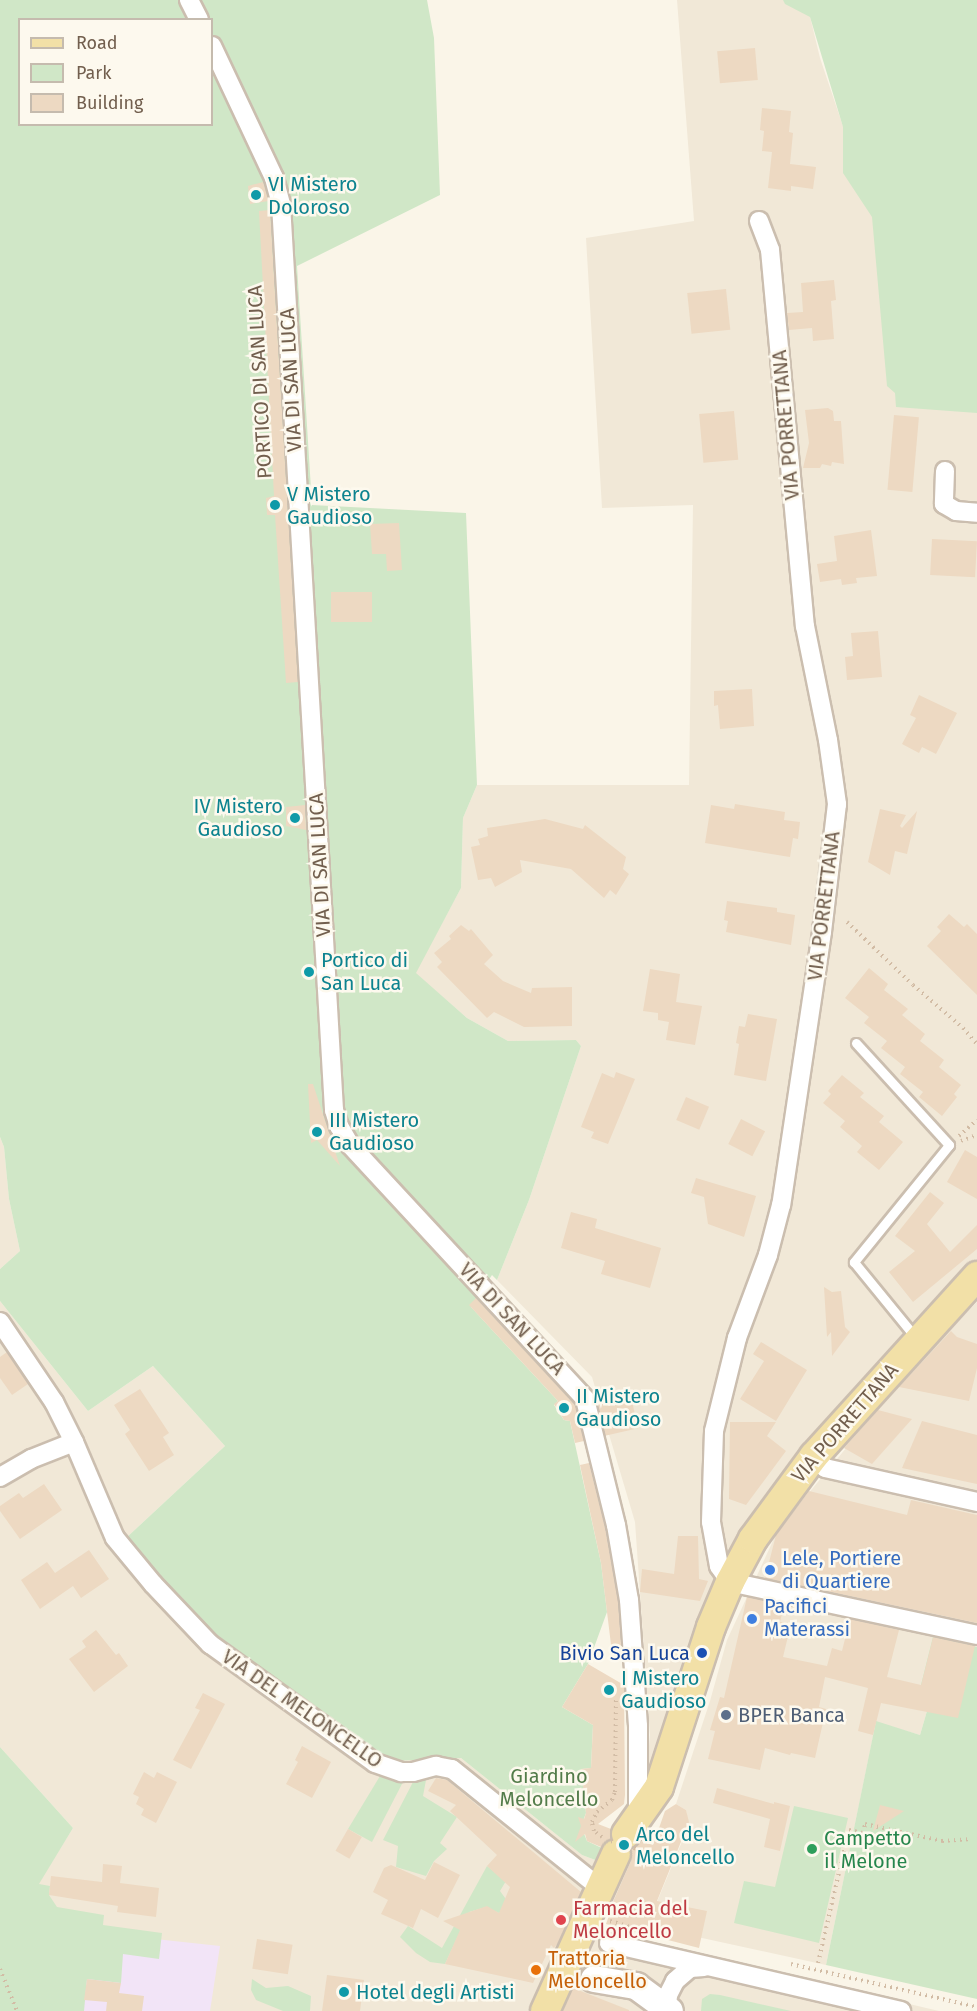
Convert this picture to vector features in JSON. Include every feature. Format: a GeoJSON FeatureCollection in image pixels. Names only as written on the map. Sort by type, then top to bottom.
{"type":"FeatureCollection","features":[{"type":"Feature","properties":{"kind":"main road","name":"VIA PORRETTANA"},"geometry":{"type":"LineString","coordinates":[[545,2011],[581,1974],[597,1937],[600,1888],[626,1838],[659,1787],[705,1645],[730,1582],[763,1523],[814,1456],[977,1276]]}},
{"type":"Feature","properties":{"kind":"street"},"geometry":{"type":"LineString","coordinates":[[189,0],[198,18]]}},
{"type":"Feature","properties":{"kind":"street","name":"VIA DI SAN LUCA"},"geometry":{"type":"LineString","coordinates":[[213,48],[274,178],[281,204],[334,1110],[339,1126],[350,1145],[585,1399],[616,1525],[629,1600],[638,1726],[626,1838]]}},
{"type":"Feature","properties":{"kind":"street","name":"VIA PORRETTANA"},"geometry":{"type":"LineString","coordinates":[[730,1582],[719,1566],[711,1522],[714,1431],[737,1338],[768,1255],[781,1205],[822,932],[837,804],[828,740],[805,626],[770,250],[759,221]]}},
{"type":"Feature","properties":{"kind":"street"},"geometry":{"type":"LineString","coordinates":[[945,471],[944,504],[956,511],[977,513]]}},
{"type":"Feature","properties":{"kind":"street","name":"VIA DEL MELONCELLO"},"geometry":{"type":"LineString","coordinates":[[0,1322],[54,1402],[74,1442],[115,1538],[153,1584],[210,1644],[375,1763],[401,1772],[413,1772],[436,1766],[452,1769],[600,1888]]}},
{"type":"Feature","properties":{"kind":"street"},"geometry":{"type":"LineString","coordinates":[[0,1477],[31,1460],[74,1442]]}},
{"type":"Feature","properties":{"kind":"street"},"geometry":{"type":"LineString","coordinates":[[814,1456],[825,1468],[977,1502]]}},
{"type":"Feature","properties":{"kind":"street"},"geometry":{"type":"LineString","coordinates":[[730,1582],[977,1635]]}},
{"type":"Feature","properties":{"kind":"street"},"geometry":{"type":"LineString","coordinates":[[597,1937],[865,2007],[901,2011]]}},
{"type":"Feature","properties":{"kind":"street"},"geometry":{"type":"LineString","coordinates":[[669,2010],[668,1995],[681,1975],[690,1968],[705,1966]]}},
{"type":"Feature","properties":{"kind":"street"},"geometry":{"type":"LineString","coordinates":[[581,1974],[636,1986],[669,2010]]}},
{"type":"Feature","properties":{"kind":"lane"},"geometry":{"type":"LineString","coordinates":[[856,1043],[950,1145],[854,1262],[917,1340]]}},
{"type":"Feature","properties":{"kind":"path"},"geometry":{"type":"LineString","coordinates":[[847,922],[913,985],[963,1028],[977,1044]]}},
{"type":"Feature","properties":{"kind":"path"},"geometry":{"type":"LineString","coordinates":[[950,1145],[977,1120]]}},
{"type":"Feature","properties":{"kind":"path"},"geometry":{"type":"LineString","coordinates":[[616,1686],[615,1792],[612,1800],[597,1812],[592,1822],[598,1835],[626,1838]]}},
{"type":"Feature","properties":{"kind":"path"},"geometry":{"type":"LineString","coordinates":[[818,1963],[849,1830],[863,1833],[865,1824],[942,1841],[968,1839]]}},
{"type":"Feature","properties":{"kind":"path"},"geometry":{"type":"LineString","coordinates":[[611,1922],[641,1930]]}},
{"type":"Feature","properties":{"kind":"path"},"geometry":{"type":"LineString","coordinates":[[785,1963],[977,2007]]}},
{"type":"Feature","properties":{"kind":"path"},"geometry":{"type":"LineString","coordinates":[[0,1969],[17,2011]]}},
{"type":"Feature","properties":{"kind":"shaded area"},"geometry":{"type":"Polygon","coordinates":[[[677,0],[806,0],[820,58],[851,150],[977,413],[977,1275],[967,1271],[900,1337],[808,1449],[644,1797],[650,1735],[635,1522],[592,1377],[497,1280],[529,1200],[581,1046],[576,1040],[508,1041],[467,1018],[415,973],[461,888],[463,818],[477,785],[689,785],[693,505],[602,508],[586,238],[694,221],[677,0]]]}},
{"type":"Feature","properties":{"kind":"shaded area"},"geometry":{"type":"Polygon","coordinates":[[[0,1137],[4,1147],[9,1199],[20,1251],[0,1269],[0,1137]]]}},
{"type":"Feature","properties":{"kind":"shaded area"},"geometry":{"type":"Polygon","coordinates":[[[0,1301],[88,1411],[153,1366],[225,1446],[125,1539],[391,1760],[461,1758],[582,1855],[598,1861],[539,2011],[55,2011],[38,1884],[73,1828],[0,1747],[0,1301]]]}},
{"type":"Feature","properties":{"kind":"shaded area"},"geometry":{"type":"Polygon","coordinates":[[[977,1302],[977,1646],[933,1636],[915,1707],[927,1711],[920,1735],[876,1722],[826,1965],[647,1926],[688,1827],[686,1810],[676,1804],[710,1701],[727,1640],[778,1530],[911,1370],[977,1302]]]}},
{"type":"Feature","properties":{"kind":"shaded area"},"geometry":{"type":"Polygon","coordinates":[[[592,1929],[939,2011],[541,2011],[592,1929]]]}},
{"type":"Feature","properties":{"kind":"shaded area"},"geometry":{"type":"Polygon","coordinates":[[[81,1931],[220,1946],[210,2011],[72,2011],[81,1931]]]}},
{"type":"Feature","properties":{"kind":"green space","name":"Giardino Meloncello"},"geometry":{"type":"Polygon","coordinates":[[[0,0],[427,0],[434,38],[440,195],[297,266],[312,505],[466,513],[477,785],[463,818],[461,888],[416,973],[467,1018],[508,1041],[576,1040],[581,1046],[529,1200],[497,1280],[492,1275],[471,1307],[558,1401],[554,1405],[564,1420],[570,1421],[601,1563],[607,1612],[588,1664],[562,1707],[593,1725],[591,1768],[582,1769],[586,1813],[581,1826],[587,1841],[606,1850],[598,1861],[582,1855],[461,1758],[391,1761],[224,1643],[125,1539],[225,1446],[153,1366],[88,1411],[0,1301],[0,1269],[20,1251],[9,1199],[4,1147],[0,1137],[0,0]]]}},
{"type":"Feature","properties":{"kind":"green space"},"geometry":{"type":"Polygon","coordinates":[[[783,0],[977,0],[977,413],[896,407],[895,393],[887,386],[872,217],[843,173],[843,127],[810,17],[785,4],[783,0]]]}},
{"type":"Feature","properties":{"kind":"green space"},"geometry":{"type":"Polygon","coordinates":[[[933,1636],[977,1647],[977,1999],[826,1965],[876,1721],[920,1735],[927,1711],[915,1708],[933,1636]]]}},
{"type":"Feature","properties":{"kind":"green space"},"geometry":{"type":"Polygon","coordinates":[[[0,1747],[73,1828],[39,1884],[50,1886],[49,1895],[57,1907],[104,1915],[103,1925],[162,1933],[159,1959],[123,1954],[121,1983],[87,1979],[84,2011],[0,2011],[0,1747]]]}},
{"type":"Feature","properties":{"kind":"green space"},"geometry":{"type":"Polygon","coordinates":[[[380,1776],[403,1782],[372,1842],[348,1829],[380,1776]]]}},
{"type":"Feature","properties":{"kind":"green space"},"geometry":{"type":"Polygon","coordinates":[[[426,1780],[423,1796],[457,1817],[440,1843],[447,1849],[434,1861],[426,1876],[396,1867],[398,1846],[383,1840],[413,1782],[426,1780]]]}},
{"type":"Feature","properties":{"kind":"green space","name":"Campetto il Melone"},"geometry":{"type":"Polygon","coordinates":[[[794,1806],[848,1818],[819,1943],[734,1923],[744,1881],[775,1887],[794,1806]]]}},
{"type":"Feature","properties":{"kind":"green space"},"geometry":{"type":"Polygon","coordinates":[[[487,1866],[506,1881],[500,1891],[511,1906],[499,1913],[486,1907],[469,1912],[445,1964],[430,1962],[416,1953],[400,1937],[408,1926],[442,1948],[487,1866]]]}},
{"type":"Feature","properties":{"kind":"green space"},"geometry":{"type":"Polygon","coordinates":[[[252,1979],[266,1988],[288,1986],[311,1996],[310,2011],[283,2011],[256,2000],[251,1990],[252,1979]]]}},
{"type":"Feature","properties":{"kind":"green space"},"geometry":{"type":"Polygon","coordinates":[[[710,1994],[791,2011],[701,2011],[702,1999],[710,1994]]]}},
{"type":"Feature","properties":{"kind":"building"},"geometry":{"type":"Polygon","coordinates":[[[755,48],[758,80],[720,83],[717,51],[755,48]]]}},
{"type":"Feature","properties":{"kind":"building"},"geometry":{"type":"Polygon","coordinates":[[[762,108],[791,111],[789,132],[793,133],[790,164],[816,167],[813,189],[791,186],[791,191],[768,188],[772,152],[762,151],[764,131],[760,130],[762,108]]]}},
{"type":"Feature","properties":{"kind":"building"},"geometry":{"type":"Polygon","coordinates":[[[263,182],[269,201],[250,204],[248,186],[263,182]]]}},
{"type":"Feature","properties":{"kind":"building"},"geometry":{"type":"Polygon","coordinates":[[[270,210],[298,682],[286,683],[275,515],[267,515],[266,498],[274,496],[259,211],[270,210]]]}},
{"type":"Feature","properties":{"kind":"building"},"geometry":{"type":"Polygon","coordinates":[[[834,280],[836,300],[831,301],[834,339],[813,341],[812,328],[789,330],[787,313],[803,312],[801,283],[834,280]]]}},
{"type":"Feature","properties":{"kind":"building"},"geometry":{"type":"Polygon","coordinates":[[[726,289],[730,330],[691,334],[687,293],[726,289]]]}},
{"type":"Feature","properties":{"kind":"building"},"geometry":{"type":"Polygon","coordinates":[[[828,408],[833,411],[834,421],[841,421],[844,464],[832,462],[831,466],[822,464],[820,468],[803,468],[809,443],[805,410],[828,408]]]}},
{"type":"Feature","properties":{"kind":"building"},"geometry":{"type":"Polygon","coordinates":[[[734,411],[738,460],[703,463],[699,414],[734,411]]]}},
{"type":"Feature","properties":{"kind":"building"},"geometry":{"type":"Polygon","coordinates":[[[894,415],[919,417],[912,492],[887,490],[894,415]]]}},
{"type":"Feature","properties":{"kind":"building"},"geometry":{"type":"Polygon","coordinates":[[[399,523],[402,570],[387,571],[386,554],[372,554],[370,524],[399,523]]]}},
{"type":"Feature","properties":{"kind":"building"},"geometry":{"type":"Polygon","coordinates":[[[871,530],[877,576],[856,578],[857,583],[842,585],[841,579],[820,582],[817,564],[837,561],[834,536],[871,530]]]}},
{"type":"Feature","properties":{"kind":"building"},"geometry":{"type":"Polygon","coordinates":[[[932,539],[977,541],[975,577],[930,575],[932,539]]]}},
{"type":"Feature","properties":{"kind":"building"},"geometry":{"type":"Polygon","coordinates":[[[331,592],[372,592],[372,622],[331,622],[331,592]]]}},
{"type":"Feature","properties":{"kind":"building"},"geometry":{"type":"Polygon","coordinates":[[[878,631],[882,677],[847,680],[845,657],[853,656],[851,633],[878,631]]]}},
{"type":"Feature","properties":{"kind":"building"},"geometry":{"type":"Polygon","coordinates":[[[752,689],[754,726],[720,729],[718,705],[714,706],[714,691],[752,689]]]}},
{"type":"Feature","properties":{"kind":"building"},"geometry":{"type":"Polygon","coordinates":[[[919,695],[957,713],[936,754],[922,747],[919,753],[902,744],[916,718],[910,715],[919,695]]]}},
{"type":"Feature","properties":{"kind":"building"},"geometry":{"type":"Polygon","coordinates":[[[735,804],[785,812],[784,820],[800,822],[798,839],[793,838],[790,857],[705,843],[711,805],[734,809],[735,804]]]}},
{"type":"Feature","properties":{"kind":"building"},"geometry":{"type":"Polygon","coordinates":[[[305,805],[306,830],[286,826],[286,807],[305,805]]]}},
{"type":"Feature","properties":{"kind":"building"},"geometry":{"type":"Polygon","coordinates":[[[880,809],[906,815],[900,826],[902,828],[917,811],[907,854],[895,851],[890,875],[868,862],[880,809]]]}},
{"type":"Feature","properties":{"kind":"building"},"geometry":{"type":"Polygon","coordinates":[[[545,819],[583,829],[585,825],[626,857],[623,869],[629,874],[616,895],[610,890],[604,898],[571,869],[520,860],[522,872],[495,887],[491,878],[478,880],[471,847],[480,845],[478,839],[488,836],[487,828],[545,819]]]}},
{"type":"Feature","properties":{"kind":"building"},"geometry":{"type":"Polygon","coordinates":[[[727,901],[777,908],[777,912],[795,915],[791,945],[726,932],[728,921],[724,920],[727,901]]]}},
{"type":"Feature","properties":{"kind":"building"},"geometry":{"type":"Polygon","coordinates":[[[949,914],[964,927],[967,924],[977,934],[977,995],[927,946],[941,931],[937,927],[949,914]]]}},
{"type":"Feature","properties":{"kind":"building"},"geometry":{"type":"Polygon","coordinates":[[[461,925],[469,931],[471,929],[493,955],[484,964],[503,981],[531,993],[532,988],[572,987],[572,1026],[524,1027],[494,1012],[487,1018],[437,967],[442,962],[434,953],[451,939],[449,936],[461,925]]]}},
{"type":"Feature","properties":{"kind":"building"},"geometry":{"type":"Polygon","coordinates":[[[869,968],[888,984],[884,990],[908,1009],[902,1015],[925,1034],[920,1041],[944,1060],[939,1067],[961,1085],[954,1094],[957,1097],[942,1116],[919,1097],[923,1092],[900,1074],[905,1067],[881,1048],[887,1041],[864,1023],[869,1017],[845,998],[869,968]]]}},
{"type":"Feature","properties":{"kind":"building"},"geometry":{"type":"Polygon","coordinates":[[[650,969],[680,974],[676,1002],[702,1006],[695,1045],[666,1040],[669,1022],[658,1020],[658,1013],[643,1011],[650,969]]]}},
{"type":"Feature","properties":{"kind":"building"},"geometry":{"type":"Polygon","coordinates":[[[748,1014],[777,1019],[766,1081],[734,1075],[739,1044],[736,1043],[739,1026],[745,1027],[748,1014]]]}},
{"type":"Feature","properties":{"kind":"building"},"geometry":{"type":"Polygon","coordinates":[[[616,1072],[635,1079],[608,1144],[591,1138],[594,1132],[581,1127],[602,1073],[614,1078],[616,1072]]]}},
{"type":"Feature","properties":{"kind":"building"},"geometry":{"type":"Polygon","coordinates":[[[842,1075],[864,1093],[860,1097],[884,1116],[879,1122],[903,1142],[879,1170],[857,1152],[862,1146],[840,1127],[845,1121],[823,1103],[831,1094],[828,1091],[842,1075]]]}},
{"type":"Feature","properties":{"kind":"building"},"geometry":{"type":"Polygon","coordinates":[[[308,1084],[313,1084],[340,1166],[317,1140],[311,1143],[308,1084]]]}},
{"type":"Feature","properties":{"kind":"building"},"geometry":{"type":"Polygon","coordinates":[[[686,1097],[709,1107],[699,1130],[676,1120],[686,1097]]]}},
{"type":"Feature","properties":{"kind":"building"},"geometry":{"type":"Polygon","coordinates":[[[741,1119],[765,1131],[752,1156],[728,1144],[741,1119]]]}},
{"type":"Feature","properties":{"kind":"building"},"geometry":{"type":"Polygon","coordinates":[[[965,1150],[977,1157],[977,1199],[947,1182],[965,1150]]]}},
{"type":"Feature","properties":{"kind":"building"},"geometry":{"type":"Polygon","coordinates":[[[696,1178],[756,1196],[744,1237],[708,1224],[704,1197],[691,1193],[696,1178]]]}},
{"type":"Feature","properties":{"kind":"building"},"geometry":{"type":"Polygon","coordinates":[[[930,1192],[944,1203],[927,1224],[950,1252],[977,1225],[977,1249],[913,1302],[889,1272],[915,1251],[895,1236],[930,1192]]]}},
{"type":"Feature","properties":{"kind":"building"},"geometry":{"type":"Polygon","coordinates":[[[571,1212],[597,1219],[595,1228],[661,1248],[650,1288],[601,1274],[605,1261],[561,1248],[571,1212]]]}},
{"type":"Feature","properties":{"kind":"building"},"geometry":{"type":"Polygon","coordinates":[[[824,1287],[832,1292],[841,1291],[845,1327],[850,1332],[832,1356],[831,1332],[827,1337],[824,1287]]]}},
{"type":"Feature","properties":{"kind":"building"},"geometry":{"type":"Polygon","coordinates":[[[476,1298],[575,1405],[584,1441],[575,1443],[570,1421],[564,1420],[554,1404],[558,1401],[469,1305],[476,1298]]]}},
{"type":"Feature","properties":{"kind":"building"},"geometry":{"type":"Polygon","coordinates":[[[951,1331],[957,1337],[977,1344],[977,1368],[969,1401],[899,1387],[951,1331]]]}},
{"type":"Feature","properties":{"kind":"building"},"geometry":{"type":"Polygon","coordinates":[[[761,1342],[807,1370],[776,1421],[740,1399],[764,1361],[753,1354],[761,1342]]]}},
{"type":"Feature","properties":{"kind":"building"},"geometry":{"type":"Polygon","coordinates":[[[7,1352],[28,1384],[12,1395],[0,1378],[0,1357],[7,1352]]]}},
{"type":"Feature","properties":{"kind":"building"},"geometry":{"type":"Polygon","coordinates":[[[140,1389],[169,1433],[163,1437],[174,1455],[149,1471],[125,1434],[130,1430],[114,1405],[140,1389]]]}},
{"type":"Feature","properties":{"kind":"building"},"geometry":{"type":"Polygon","coordinates":[[[631,1397],[638,1428],[605,1436],[598,1405],[631,1397]]]}},
{"type":"Feature","properties":{"kind":"building"},"geometry":{"type":"Polygon","coordinates":[[[878,1410],[912,1419],[872,1464],[844,1448],[878,1410]]]}},
{"type":"Feature","properties":{"kind":"building"},"geometry":{"type":"Polygon","coordinates":[[[922,1421],[977,1435],[977,1484],[902,1468],[922,1421]]]}},
{"type":"Feature","properties":{"kind":"building"},"geometry":{"type":"Polygon","coordinates":[[[730,1422],[776,1422],[767,1436],[786,1451],[746,1505],[729,1499],[730,1422]]]}},
{"type":"Feature","properties":{"kind":"building"},"geometry":{"type":"Polygon","coordinates":[[[589,1463],[605,1527],[618,1601],[622,1660],[613,1661],[601,1563],[580,1465],[589,1463]]]}},
{"type":"Feature","properties":{"kind":"building"},"geometry":{"type":"Polygon","coordinates":[[[44,1484],[62,1510],[20,1539],[0,1511],[0,1506],[19,1493],[23,1498],[44,1484]]]}},
{"type":"Feature","properties":{"kind":"building"},"geometry":{"type":"Polygon","coordinates":[[[809,1491],[907,1515],[911,1500],[977,1515],[977,1623],[765,1578],[776,1535],[809,1491]]]}},
{"type":"Feature","properties":{"kind":"building"},"geometry":{"type":"Polygon","coordinates":[[[678,1536],[698,1536],[699,1579],[708,1581],[700,1601],[640,1592],[642,1569],[674,1574],[678,1536]]]}},
{"type":"Feature","properties":{"kind":"building"},"geometry":{"type":"Polygon","coordinates":[[[89,1550],[109,1579],[81,1598],[73,1586],[40,1609],[21,1580],[47,1562],[55,1573],[89,1550]]]}},
{"type":"Feature","properties":{"kind":"building"},"geometry":{"type":"Polygon","coordinates":[[[747,1597],[784,1605],[780,1622],[791,1624],[783,1657],[827,1666],[832,1648],[842,1651],[850,1619],[899,1630],[887,1677],[921,1685],[933,1637],[975,1646],[958,1718],[881,1703],[873,1735],[858,1731],[868,1688],[825,1677],[819,1707],[826,1709],[815,1758],[791,1753],[790,1755],[765,1748],[760,1770],[708,1759],[715,1731],[710,1730],[720,1697],[724,1698],[747,1597]]]}},
{"type":"Feature","properties":{"kind":"building"},"geometry":{"type":"Polygon","coordinates":[[[96,1630],[116,1655],[119,1653],[128,1666],[94,1692],[69,1659],[86,1647],[82,1641],[96,1630]]]}},
{"type":"Feature","properties":{"kind":"building"},"geometry":{"type":"Polygon","coordinates":[[[588,1664],[624,1685],[624,1804],[598,1824],[611,1829],[611,1839],[601,1847],[587,1841],[585,1834],[575,1842],[581,1826],[578,1817],[584,1819],[586,1813],[581,1769],[591,1768],[593,1725],[562,1707],[588,1664]]]}},
{"type":"Feature","properties":{"kind":"building"},"geometry":{"type":"Polygon","coordinates":[[[203,1693],[225,1704],[191,1769],[173,1760],[200,1710],[195,1708],[203,1693]]]}},
{"type":"Feature","properties":{"kind":"building"},"geometry":{"type":"Polygon","coordinates":[[[302,1746],[331,1762],[312,1798],[286,1784],[298,1762],[295,1760],[302,1746]]]}},
{"type":"Feature","properties":{"kind":"building"},"geometry":{"type":"Polygon","coordinates":[[[144,1772],[154,1778],[157,1772],[177,1782],[156,1823],[141,1815],[144,1809],[136,1804],[139,1797],[133,1794],[144,1772]]]}},
{"type":"Feature","properties":{"kind":"building"},"geometry":{"type":"Polygon","coordinates":[[[436,1778],[447,1780],[581,1892],[558,1943],[554,1948],[551,1945],[533,1983],[445,1964],[460,1930],[443,1921],[487,1906],[499,1913],[510,1887],[487,1866],[497,1855],[450,1811],[456,1805],[428,1791],[436,1778]]]}},
{"type":"Feature","properties":{"kind":"building"},"geometry":{"type":"Polygon","coordinates":[[[717,1788],[774,1804],[774,1802],[790,1806],[780,1851],[764,1847],[770,1819],[713,1803],[717,1788]]]}},
{"type":"Feature","properties":{"kind":"building"},"geometry":{"type":"Polygon","coordinates":[[[676,1804],[686,1810],[689,1822],[657,1901],[707,1911],[699,1948],[606,1924],[631,1861],[631,1849],[641,1841],[653,1845],[665,1811],[676,1804]]]}},
{"type":"Feature","properties":{"kind":"building"},"geometry":{"type":"Polygon","coordinates":[[[880,1805],[904,1811],[873,1831],[880,1805]]]}},
{"type":"Feature","properties":{"kind":"building"},"geometry":{"type":"Polygon","coordinates":[[[348,1829],[362,1837],[349,1859],[336,1851],[348,1829]]]}},
{"type":"Feature","properties":{"kind":"building"},"geometry":{"type":"Polygon","coordinates":[[[434,1862],[460,1875],[438,1918],[421,1909],[413,1928],[381,1914],[388,1900],[373,1892],[384,1868],[391,1865],[425,1880],[434,1862]]]}},
{"type":"Feature","properties":{"kind":"building"},"geometry":{"type":"Polygon","coordinates":[[[103,1864],[122,1866],[120,1883],[159,1888],[156,1917],[117,1912],[118,1906],[49,1895],[51,1876],[102,1882],[103,1864]]]}},
{"type":"Feature","properties":{"kind":"building"},"geometry":{"type":"Polygon","coordinates":[[[257,1939],[293,1945],[288,1974],[252,1969],[257,1939]]]}},
{"type":"Feature","properties":{"kind":"building","name":"Hotel degli Artisti"},"geometry":{"type":"Polygon","coordinates":[[[327,1975],[364,1980],[360,2011],[322,2011],[327,1975]]]}},
{"type":"Feature","properties":{"kind":"building"},"geometry":{"type":"Polygon","coordinates":[[[87,1979],[121,1983],[119,1993],[144,1996],[142,2011],[106,2011],[107,2002],[84,2000],[87,1979]]]}},
{"type":"Feature","properties":{"kind":"building"},"geometry":{"type":"Polygon","coordinates":[[[573,1988],[629,2010],[629,2011],[563,2011],[573,1988]]]}},
{"type":"Feature","properties":{"kind":"place","name":"VI Mistero Doloroso"},"geometry":{"type":"Point","coordinates":[256,195]}},
{"type":"Feature","properties":{"kind":"place","name":"V Mistero Gaudioso"},"geometry":{"type":"Point","coordinates":[275,505]}},
{"type":"Feature","properties":{"kind":"place","name":"IV Mistero Gaudioso"},"geometry":{"type":"Point","coordinates":[295,818]}},
{"type":"Feature","properties":{"kind":"place","name":"Portico di San Luca"},"geometry":{"type":"Point","coordinates":[309,972]}},
{"type":"Feature","properties":{"kind":"place","name":"III Mistero Gaudioso"},"geometry":{"type":"Point","coordinates":[317,1132]}},
{"type":"Feature","properties":{"kind":"place","name":"II Mistero Gaudioso"},"geometry":{"type":"Point","coordinates":[564,1408]}},
{"type":"Feature","properties":{"kind":"place","name":"Lele, Portiere di Quartiere"},"geometry":{"type":"Point","coordinates":[770,1570]}},
{"type":"Feature","properties":{"kind":"place","name":"Pacifici Materassi"},"geometry":{"type":"Point","coordinates":[752,1619]}},
{"type":"Feature","properties":{"kind":"place","name":"Bivio San Luca"},"geometry":{"type":"Point","coordinates":[702,1653]}},
{"type":"Feature","properties":{"kind":"place","name":"I Mistero Gaudioso"},"geometry":{"type":"Point","coordinates":[609,1690]}},
{"type":"Feature","properties":{"kind":"place","name":"BPER Banca"},"geometry":{"type":"Point","coordinates":[726,1715]}},
{"type":"Feature","properties":{"kind":"place","name":"Arco del Meloncello"},"geometry":{"type":"Point","coordinates":[624,1845]}},
{"type":"Feature","properties":{"kind":"place","name":"Campetto il Melone"},"geometry":{"type":"Point","coordinates":[812,1849]}},
{"type":"Feature","properties":{"kind":"place","name":"Farmacia del Meloncello"},"geometry":{"type":"Point","coordinates":[561,1920]}},
{"type":"Feature","properties":{"kind":"place","name":"Trattoria Meloncello"},"geometry":{"type":"Point","coordinates":[536,1970]}},
{"type":"Feature","properties":{"kind":"place","name":"Hotel degli Artisti"},"geometry":{"type":"Point","coordinates":[344,1992]}}]}
